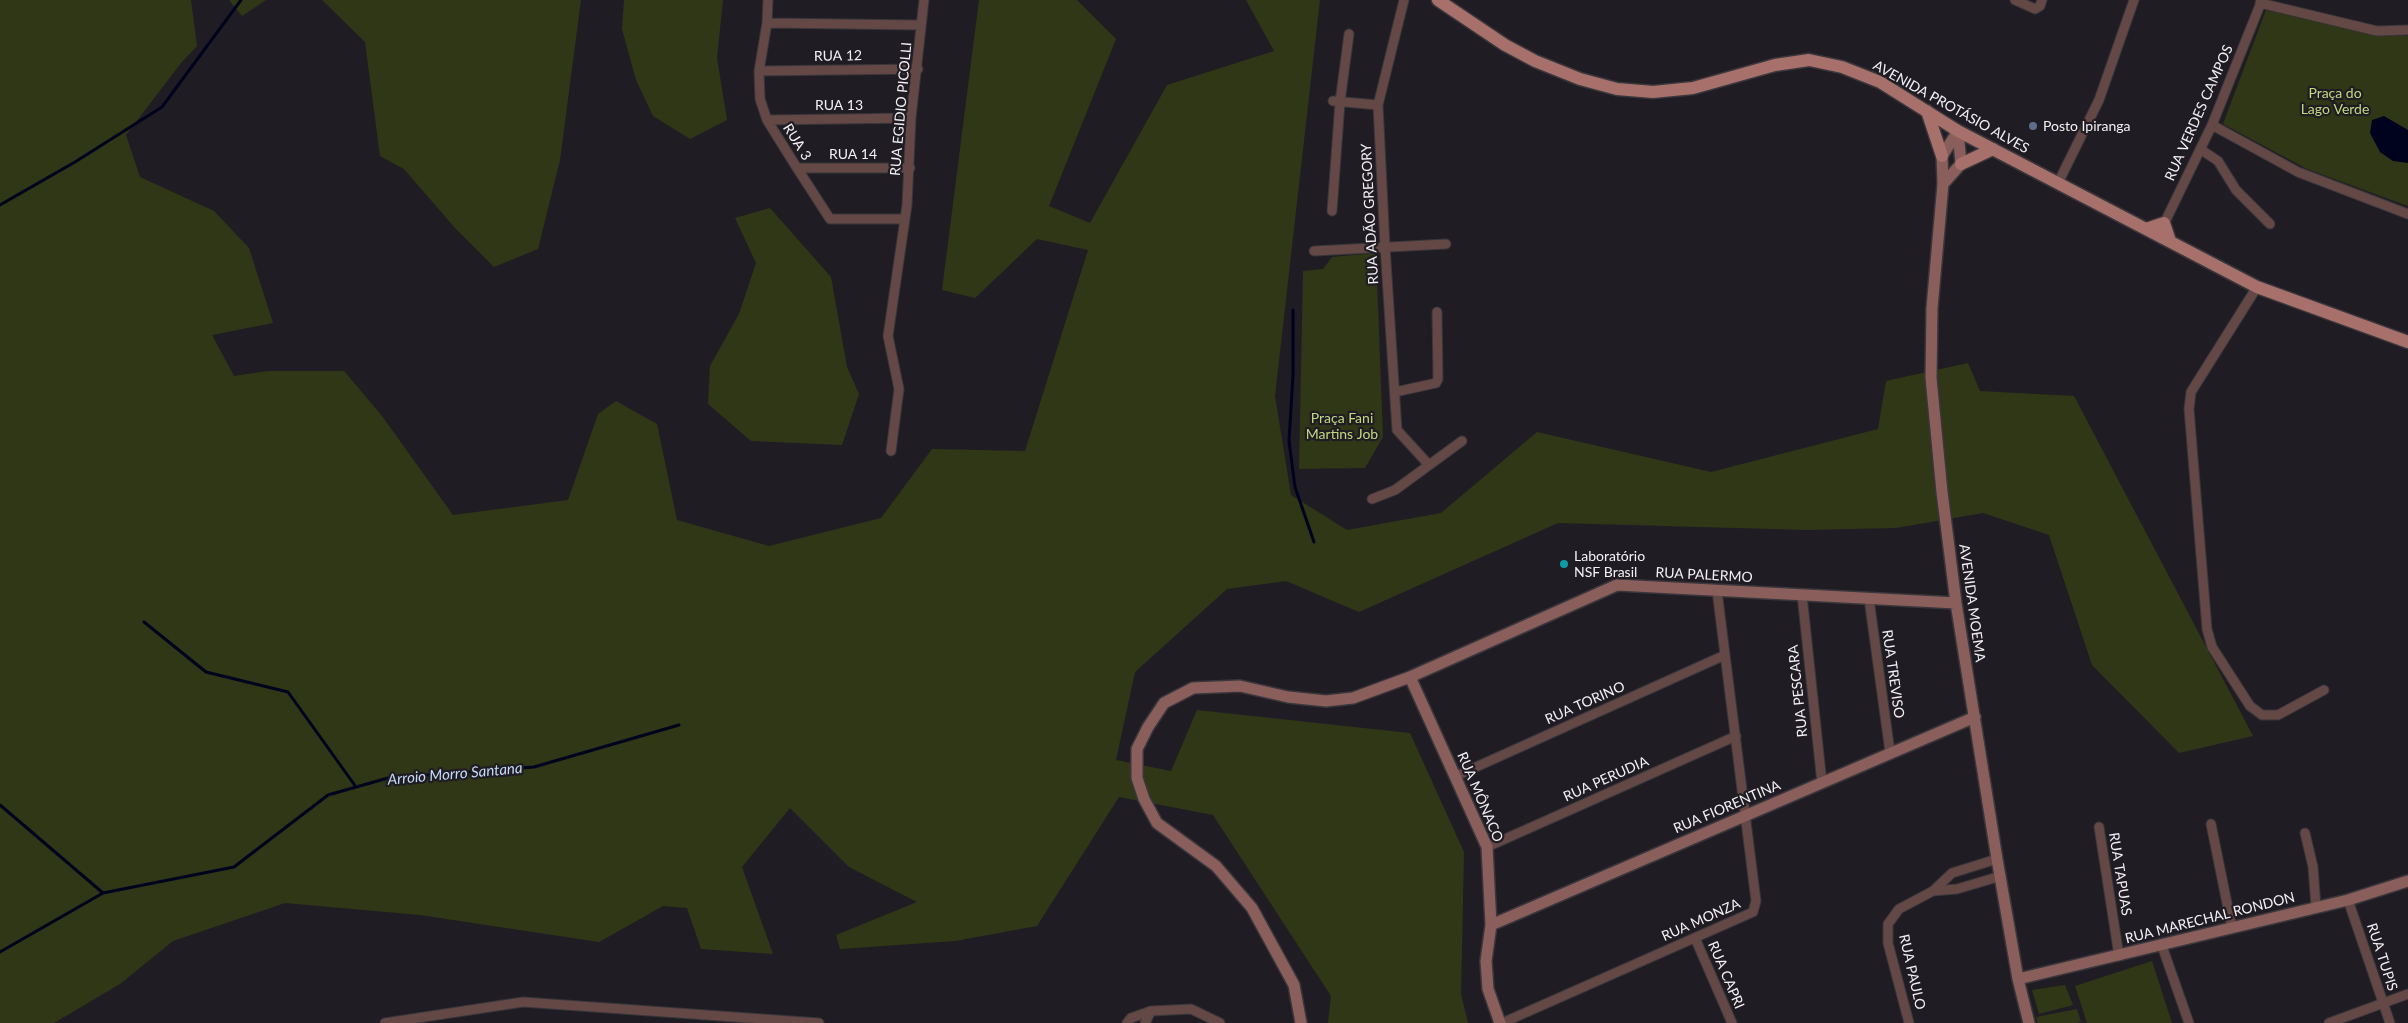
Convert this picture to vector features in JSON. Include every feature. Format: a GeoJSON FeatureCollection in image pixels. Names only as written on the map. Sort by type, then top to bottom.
{"type":"FeatureCollection","features":[{"type":"Feature","properties":{"kind":"main road","name":"AVENIDA PROTÁSIO ALVES"},"geometry":{"type":"LineString","coordinates":[[1438,0],[1506,45],[1535,61],[1580,79],[1617,89],[1653,92],[1693,88],[1775,65],[1809,60],[1842,67],[1880,82],[1958,131],[2257,287],[2408,342]]}},
{"type":"Feature","properties":{"kind":"main road"},"geometry":{"type":"LineString","coordinates":[[1927,111],[1942,156]]}},
{"type":"Feature","properties":{"kind":"main road"},"geometry":{"type":"LineString","coordinates":[[1942,156],[1958,131]]}},
{"type":"Feature","properties":{"kind":"main road"},"geometry":{"type":"LineString","coordinates":[[1958,131],[1961,164]]}},
{"type":"Feature","properties":{"kind":"main road"},"geometry":{"type":"LineString","coordinates":[[1944,184],[1961,164],[1993,149]]}},
{"type":"Feature","properties":{"kind":"main road","name":"AVENIDA MOEMA"},"geometry":{"type":"LineString","coordinates":[[1942,156],[1944,184],[1932,308],[1931,378],[1942,492],[1956,603],[1997,859],[2018,979],[2030,1023]]}},
{"type":"Feature","properties":{"kind":"main road"},"geometry":{"type":"LineString","coordinates":[[2146,228],[2164,222],[2164,238]]}},
{"type":"Feature","properties":{"kind":"main road","name":"RUA PALERMO"},"geometry":{"type":"LineString","coordinates":[[1301,1023],[1294,984],[1252,908],[1216,866],[1157,823],[1144,799],[1137,778],[1138,749],[1148,727],[1164,703],[1193,688],[1240,686],[1288,697],[1326,701],[1353,698],[1410,677],[1617,585],[1956,603]]}},
{"type":"Feature","properties":{"kind":"main road","name":"RUA MÔNACO"},"geometry":{"type":"LineString","coordinates":[[1410,677],[1487,847],[1491,925],[1486,961],[1488,989],[1501,1023]]}},
{"type":"Feature","properties":{"kind":"main road","name":"RUA FIORENTINA"},"geometry":{"type":"LineString","coordinates":[[1491,925],[1974,717]]}},
{"type":"Feature","properties":{"kind":"main road","name":"RUA MARECHAL RONDON"},"geometry":{"type":"LineString","coordinates":[[2018,979],[2348,900],[2408,881]]}},
{"type":"Feature","properties":{"kind":"street","name":"RUA 3"},"geometry":{"type":"LineString","coordinates":[[768,0],[767,23],[759,71],[760,99],[767,120],[830,219],[904,219]]}},
{"type":"Feature","properties":{"kind":"street","name":"RUA EGIDIO PICOLLI"},"geometry":{"type":"LineString","coordinates":[[891,451],[900,389],[888,336],[907,205],[912,118],[924,0]]}},
{"type":"Feature","properties":{"kind":"street","name":"RUA ADÃO GREGORY"},"geometry":{"type":"LineString","coordinates":[[1404,0],[1378,105],[1385,246],[1397,430],[1429,465]]}},
{"type":"Feature","properties":{"kind":"street"},"geometry":{"type":"LineString","coordinates":[[2015,0],[2035,9],[2040,6],[2042,0]]}},
{"type":"Feature","properties":{"kind":"street"},"geometry":{"type":"LineString","coordinates":[[2058,183],[2099,100],[2134,0]]}},
{"type":"Feature","properties":{"kind":"street"},"geometry":{"type":"LineString","coordinates":[[2261,2],[2376,31],[2408,30]]}},
{"type":"Feature","properties":{"kind":"street","name":"RUA VERDES CAMPOS"},"geometry":{"type":"LineString","coordinates":[[2164,222],[2212,125],[2261,2]]}},
{"type":"Feature","properties":{"kind":"street"},"geometry":{"type":"LineString","coordinates":[[767,23],[921,25]]}},
{"type":"Feature","properties":{"kind":"street"},"geometry":{"type":"LineString","coordinates":[[1332,211],[1337,101],[1349,34]]}},
{"type":"Feature","properties":{"kind":"street","name":"RUA 12"},"geometry":{"type":"LineString","coordinates":[[759,71],[918,69]]}},
{"type":"Feature","properties":{"kind":"street"},"geometry":{"type":"LineString","coordinates":[[1337,101],[1378,105]]}},
{"type":"Feature","properties":{"kind":"street","name":"RUA 13"},"geometry":{"type":"LineString","coordinates":[[767,120],[912,118]]}},
{"type":"Feature","properties":{"kind":"street"},"geometry":{"type":"LineString","coordinates":[[2212,125],[2298,172],[2408,214]]}},
{"type":"Feature","properties":{"kind":"street"},"geometry":{"type":"LineString","coordinates":[[2200,149],[2218,161],[2236,190],[2270,224]]}},
{"type":"Feature","properties":{"kind":"street","name":"RUA 14"},"geometry":{"type":"LineString","coordinates":[[797,168],[910,168]]}},
{"type":"Feature","properties":{"kind":"street"},"geometry":{"type":"LineString","coordinates":[[1314,251],[1446,244]]}},
{"type":"Feature","properties":{"kind":"street"},"geometry":{"type":"LineString","coordinates":[[2257,287],[2191,392],[2189,409],[2207,629],[2212,647],[2244,698],[2250,706],[2262,715],[2278,715],[2324,690]]}},
{"type":"Feature","properties":{"kind":"street"},"geometry":{"type":"LineString","coordinates":[[1395,392],[1436,383],[1438,380],[1437,312]]}},
{"type":"Feature","properties":{"kind":"street"},"geometry":{"type":"LineString","coordinates":[[1372,499],[1395,490],[1462,441]]}},
{"type":"Feature","properties":{"kind":"street","name":"RUA MONZA"},"geometry":{"type":"LineString","coordinates":[[1501,1023],[1753,912],[1756,907],[1717,591]]}},
{"type":"Feature","properties":{"kind":"street","name":"RUA PESCARA"},"geometry":{"type":"LineString","coordinates":[[1802,595],[1822,783]]}},
{"type":"Feature","properties":{"kind":"street","name":"RUA TREVISO"},"geometry":{"type":"LineString","coordinates":[[1870,599],[1890,752]]}},
{"type":"Feature","properties":{"kind":"street","name":"RUA TORINO"},"geometry":{"type":"LineString","coordinates":[[1456,776],[1725,655]]}},
{"type":"Feature","properties":{"kind":"street","name":"RUA PERUDIA"},"geometry":{"type":"LineString","coordinates":[[1487,847],[1736,736]]}},
{"type":"Feature","properties":{"kind":"street"},"geometry":{"type":"LineString","coordinates":[[2211,824],[2232,928]]}},
{"type":"Feature","properties":{"kind":"street","name":"RUA TAPUAS"},"geometry":{"type":"LineString","coordinates":[[2099,827],[2119,956]]}},
{"type":"Feature","properties":{"kind":"street"},"geometry":{"type":"LineString","coordinates":[[2305,833],[2313,867],[2316,907]]}},
{"type":"Feature","properties":{"kind":"street","name":"RUA PAULO"},"geometry":{"type":"LineString","coordinates":[[1910,1023],[1888,943],[1888,924],[1899,909],[1933,891],[1952,873],[1997,859]]}},
{"type":"Feature","properties":{"kind":"street","name":"RUA PAULO"},"geometry":{"type":"LineString","coordinates":[[1933,891],[1957,889],[2001,876]]}},
{"type":"Feature","properties":{"kind":"street","name":"RUA TUPIS"},"geometry":{"type":"LineString","coordinates":[[2348,900],[2390,1023]]}},
{"type":"Feature","properties":{"kind":"street","name":"RUA CAPRI"},"geometry":{"type":"LineString","coordinates":[[1694,938],[1732,1023]]}},
{"type":"Feature","properties":{"kind":"street"},"geometry":{"type":"LineString","coordinates":[[2162,946],[2189,1023]]}},
{"type":"Feature","properties":{"kind":"street"},"geometry":{"type":"LineString","coordinates":[[2329,1023],[2408,994]]}},
{"type":"Feature","properties":{"kind":"street"},"geometry":{"type":"LineString","coordinates":[[385,1023],[523,1002],[818,1023]]}},
{"type":"Feature","properties":{"kind":"street"},"geometry":{"type":"LineString","coordinates":[[1127,1023],[1132,1018],[1151,1011],[1191,1008],[1220,1023]]}},
{"type":"Feature","properties":{"kind":"street"},"geometry":{"type":"LineString","coordinates":[[1145,1023],[1151,1011]]}},
{"type":"Feature","properties":{"kind":"green space"},"geometry":{"type":"Polygon","coordinates":[[[0,0],[191,0],[197,46],[181,63],[126,135],[140,177],[214,211],[249,248],[273,323],[212,335],[234,376],[268,371],[344,371],[382,416],[453,515],[568,500],[598,414],[616,401],[657,424],[677,520],[769,546],[881,518],[932,449],[1025,451],[1088,250],[1037,239],[975,298],[942,290],[979,0],[1077,0],[1116,39],[1049,206],[1090,223],[1167,85],[1274,51],[1246,0],[1320,0],[1275,396],[1291,495],[1347,530],[1441,513],[1537,432],[1711,472],[1878,429],[1886,381],[1968,363],[1980,391],[2074,396],[2253,736],[2179,753],[2092,665],[2049,535],[1983,513],[1896,528],[1807,530],[1558,523],[1359,612],[1286,581],[1227,589],[1135,672],[1116,760],[1171,771],[1197,710],[1410,733],[1464,852],[1461,994],[1468,1023],[1328,1023],[1331,996],[1213,815],[1119,797],[1037,926],[955,941],[840,949],[836,935],[917,902],[849,867],[790,808],[742,867],[773,954],[701,949],[687,908],[663,906],[599,942],[420,915],[285,903],[173,941],[120,984],[54,1023],[0,1023],[0,0]]]}},
{"type":"Feature","properties":{"kind":"green space"},"geometry":{"type":"Polygon","coordinates":[[[229,0],[266,0],[242,16],[229,0]]]}},
{"type":"Feature","properties":{"kind":"green space"},"geometry":{"type":"Polygon","coordinates":[[[322,0],[581,0],[560,160],[538,249],[494,267],[455,228],[404,169],[380,156],[365,42],[322,0]]]}},
{"type":"Feature","properties":{"kind":"green space"},"geometry":{"type":"Polygon","coordinates":[[[624,0],[723,0],[717,58],[727,120],[690,139],[653,116],[636,80],[622,29],[624,0]]]}},
{"type":"Feature","properties":{"kind":"green space","name":"Praça do Lago Verde"},"geometry":{"type":"Polygon","coordinates":[[[2266,10],[2374,35],[2408,36],[2408,206],[2307,169],[2223,124],[2266,10]]]}},
{"type":"Feature","properties":{"kind":"green space"},"geometry":{"type":"Polygon","coordinates":[[[770,208],[831,277],[847,367],[859,394],[842,445],[751,441],[708,404],[710,366],[739,314],[756,263],[735,218],[770,208]]]}},
{"type":"Feature","properties":{"kind":"green space","name":"Praça Fani Martins Job"},"geometry":{"type":"Polygon","coordinates":[[[1376,253],[1383,437],[1365,468],[1299,469],[1303,271],[1323,269],[1332,257],[1376,253]]]}},
{"type":"Feature","properties":{"kind":"green space"},"geometry":{"type":"Polygon","coordinates":[[[2152,961],[2172,1023],[2087,1023],[2075,986],[2152,961]]]}},
{"type":"Feature","properties":{"kind":"green space"},"geometry":{"type":"Polygon","coordinates":[[[2065,985],[2073,1005],[2039,1014],[2032,990],[2065,985]]]}},
{"type":"Feature","properties":{"kind":"green space"},"geometry":{"type":"Polygon","coordinates":[[[2077,1009],[2081,1022],[2038,1023],[2036,1017],[2077,1009]]]}},
{"type":"Feature","properties":{"kind":"water"},"geometry":{"type":"Polygon","coordinates":[[[2384,116],[2408,130],[2408,163],[2393,161],[2380,152],[2370,133],[2372,120],[2384,116]]]}},
{"type":"Feature","properties":{"kind":"waterway"},"geometry":{"type":"LineString","coordinates":[[0,205],[75,162],[162,107],[241,0]]}},
{"type":"Feature","properties":{"kind":"waterway"},"geometry":{"type":"LineString","coordinates":[[1293,310],[1293,375],[1289,441],[1295,487],[1314,542]]}},
{"type":"Feature","properties":{"kind":"waterway"},"geometry":{"type":"LineString","coordinates":[[144,622],[206,672],[288,692],[356,787]]}},
{"type":"Feature","properties":{"kind":"waterway","name":"Arroio Morro Santana"},"geometry":{"type":"LineString","coordinates":[[0,952],[103,893],[234,867],[328,795],[388,778],[534,767],[679,725]]}},
{"type":"Feature","properties":{"kind":"waterway"},"geometry":{"type":"LineString","coordinates":[[0,805],[103,893]]}},
{"type":"Feature","properties":{"kind":"place","name":"Posto Ipiranga"},"geometry":{"type":"Point","coordinates":[2033,126]}},
{"type":"Feature","properties":{"kind":"place","name":"Laboratório NSF Brasil"},"geometry":{"type":"Point","coordinates":[1564,564]}}]}
